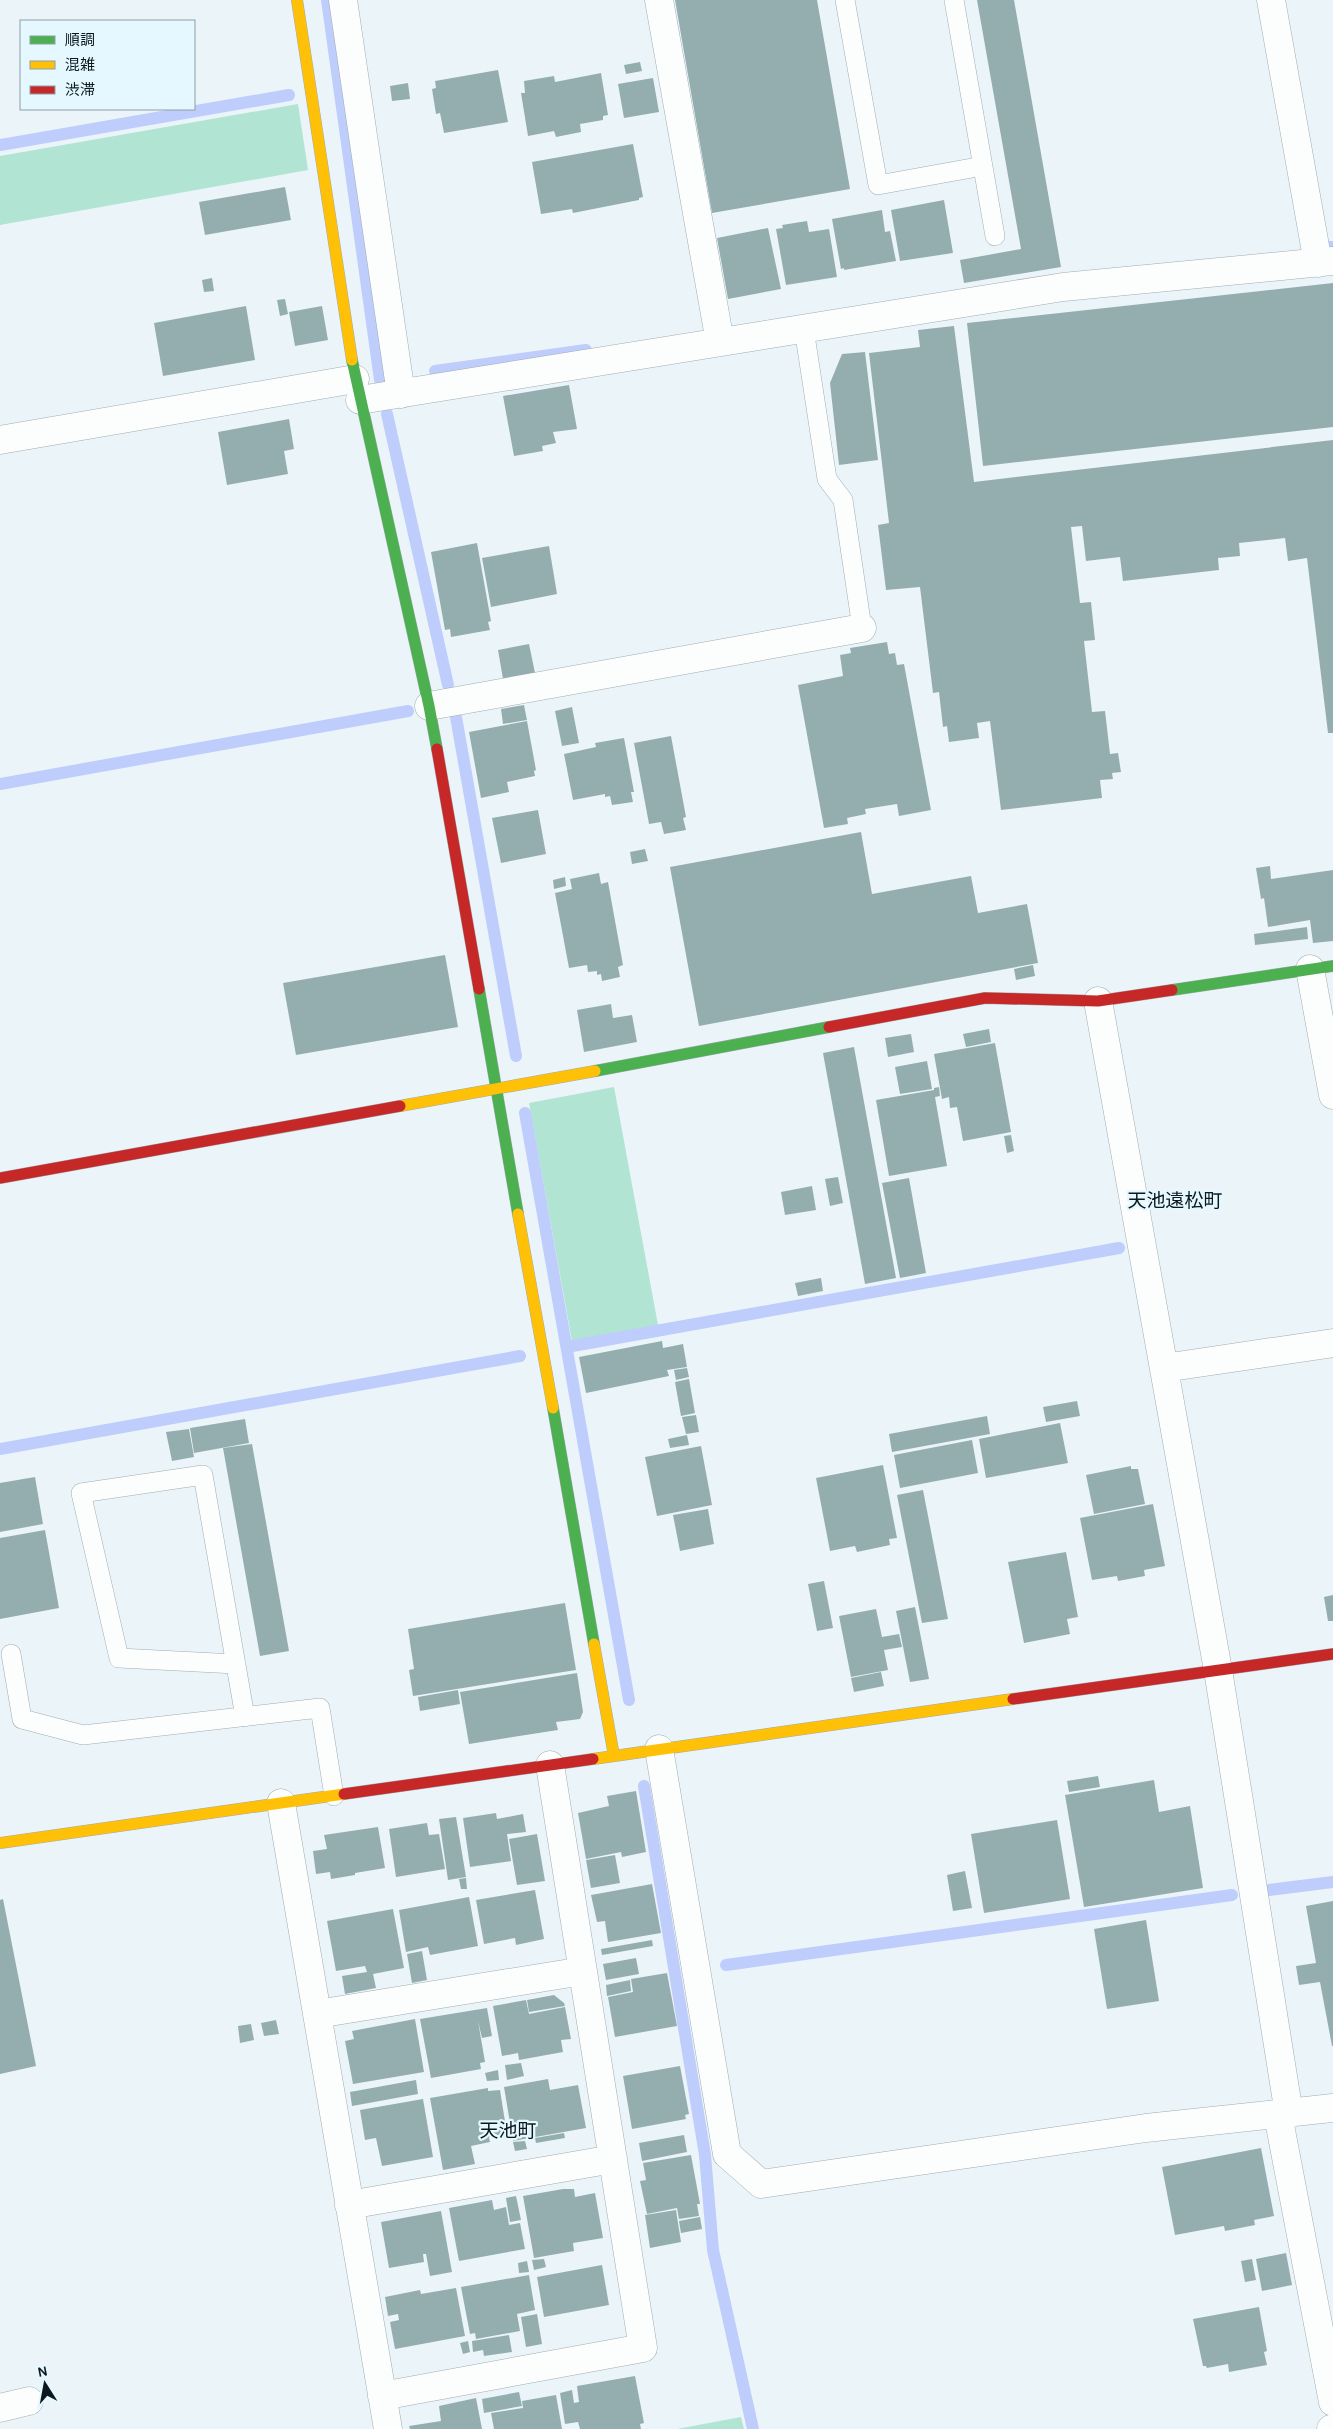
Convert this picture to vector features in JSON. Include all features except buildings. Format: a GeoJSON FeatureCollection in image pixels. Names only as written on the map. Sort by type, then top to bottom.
{"type":"FeatureCollection","features":[{"type":"Feature","properties":{"kind":"street"},"geometry":{"type":"LineString","coordinates":[[298,0],[358,389],[429,706],[614,1756]]}},
{"type":"Feature","properties":{"kind":"street"},"geometry":{"type":"LineString","coordinates":[[343,0],[401,394]]}},
{"type":"Feature","properties":{"kind":"street"},"geometry":{"type":"LineString","coordinates":[[659,0],[720,342]]}},
{"type":"Feature","properties":{"kind":"street"},"geometry":{"type":"LineString","coordinates":[[0,440],[358,389],[401,394],[1063,287],[1326,262],[1271,0]]}},
{"type":"Feature","properties":{"kind":"street"},"geometry":{"type":"LineString","coordinates":[[429,706],[862,628]]}},
{"type":"Feature","properties":{"kind":"street"},"geometry":{"type":"LineString","coordinates":[[0,1178],[497,1089],[985,998],[1098,1001],[1321,967],[1333,1095]]}},
{"type":"Feature","properties":{"kind":"street"},"geometry":{"type":"LineString","coordinates":[[1098,1001],[1218,1670],[1284,2115],[1333,2402]]}},
{"type":"Feature","properties":{"kind":"street"},"geometry":{"type":"LineString","coordinates":[[1164,1368],[1333,1343]]}},
{"type":"Feature","properties":{"kind":"street"},"geometry":{"type":"LineString","coordinates":[[0,1842],[1333,1654]]}},
{"type":"Feature","properties":{"kind":"street"},"geometry":{"type":"LineString","coordinates":[[659,1749],[727,2154],[761,2184],[1136,2130],[1284,2115],[1333,2108]]}},
{"type":"Feature","properties":{"kind":"street"},"geometry":{"type":"LineString","coordinates":[[382,2396],[644,2348],[550,1765]]}},
{"type":"Feature","properties":{"kind":"street"},"geometry":{"type":"LineString","coordinates":[[282,1803],[388,2429]]}},
{"type":"Feature","properties":{"kind":"street"},"geometry":{"type":"LineString","coordinates":[[317,2014],[583,1970]]}},
{"type":"Feature","properties":{"kind":"street"},"geometry":{"type":"LineString","coordinates":[[349,2205],[613,2159]]}},
{"type":"Feature","properties":{"kind":"street"},"geometry":{"type":"LineString","coordinates":[[0,2408],[29,2401]]}},
{"type":"Feature","properties":{"kind":"lane"},"geometry":{"type":"LineString","coordinates":[[846,0],[878,185],[983,166]]}},
{"type":"Feature","properties":{"kind":"lane"},"geometry":{"type":"LineString","coordinates":[[954,0],[995,236]]}},
{"type":"Feature","properties":{"kind":"lane"},"geometry":{"type":"LineString","coordinates":[[804,329],[827,480],[843,500],[862,628]]}},
{"type":"Feature","properties":{"kind":"lane"},"geometry":{"type":"LineString","coordinates":[[236,1664],[119,1658],[81,1494],[203,1475],[236,1664],[245,1717]]}},
{"type":"Feature","properties":{"kind":"lane"},"geometry":{"type":"LineString","coordinates":[[11,1654],[22,1719],[83,1735],[320,1708],[334,1796]]}},
{"type":"Feature","properties":{"kind":"green space"},"geometry":{"type":"Polygon","coordinates":[[[298,104],[308,170],[0,225],[0,156],[298,104]]]}},
{"type":"Feature","properties":{"kind":"green space"},"geometry":{"type":"Polygon","coordinates":[[[614,1087],[658,1325],[572,1341],[529,1103],[614,1087]]]}},
{"type":"Feature","properties":{"kind":"green space"},"geometry":{"type":"Polygon","coordinates":[[[741,2417],[744,2429],[677,2429],[741,2417]]]}},
{"type":"Feature","properties":{"kind":"waterway"},"geometry":{"type":"LineString","coordinates":[[327,0],[380,380]]}},
{"type":"Feature","properties":{"kind":"waterway"},"geometry":{"type":"LineString","coordinates":[[0,145],[289,95]]}},
{"type":"Feature","properties":{"kind":"waterway"},"geometry":{"type":"LineString","coordinates":[[435,371],[586,350]]}},
{"type":"Feature","properties":{"kind":"waterway"},"geometry":{"type":"LineString","coordinates":[[387,414],[448,685]]}},
{"type":"Feature","properties":{"kind":"waterway"},"geometry":{"type":"LineString","coordinates":[[0,784],[408,711]]}},
{"type":"Feature","properties":{"kind":"waterway"},"geometry":{"type":"LineString","coordinates":[[456,717],[516,1056]]}},
{"type":"Feature","properties":{"kind":"waterway"},"geometry":{"type":"LineString","coordinates":[[525,1113],[629,1700]]}},
{"type":"Feature","properties":{"kind":"waterway"},"geometry":{"type":"LineString","coordinates":[[567,1347],[1119,1248]]}},
{"type":"Feature","properties":{"kind":"waterway"},"geometry":{"type":"LineString","coordinates":[[0,1449],[520,1356]]}},
{"type":"Feature","properties":{"kind":"waterway"},"geometry":{"type":"LineString","coordinates":[[644,1786],[705,2155],[713,2250],[753,2429]]}},
{"type":"Feature","properties":{"kind":"waterway"},"geometry":{"type":"LineString","coordinates":[[1269,1890],[1333,1882]]}},
{"type":"Feature","properties":{"kind":"waterway"},"geometry":{"type":"LineString","coordinates":[[726,1965],[1232,1895]]}},
{"type":"Feature","properties":{"kind":"traffic: fast"},"geometry":{"type":"LineString","coordinates":[[352,360],[437,749]]}},
{"type":"Feature","properties":{"kind":"traffic: fast"},"geometry":{"type":"LineString","coordinates":[[1172,990],[1333,966]]}},
{"type":"Feature","properties":{"kind":"traffic: fast"},"geometry":{"type":"LineString","coordinates":[[479,989],[518,1214]]}},
{"type":"Feature","properties":{"kind":"traffic: fast"},"geometry":{"type":"LineString","coordinates":[[595,1071],[829,1027]]}},
{"type":"Feature","properties":{"kind":"traffic: fast"},"geometry":{"type":"LineString","coordinates":[[553,1408],[594,1644]]}},
{"type":"Feature","properties":{"kind":"traffic: slow"},"geometry":{"type":"LineString","coordinates":[[297,0],[352,360]]}},
{"type":"Feature","properties":{"kind":"traffic: slow"},"geometry":{"type":"LineString","coordinates":[[400,1106],[595,1071]]}},
{"type":"Feature","properties":{"kind":"traffic: slow"},"geometry":{"type":"LineString","coordinates":[[518,1214],[553,1408]]}},
{"type":"Feature","properties":{"kind":"traffic: slow"},"geometry":{"type":"LineString","coordinates":[[594,1644],[614,1756]]}},
{"type":"Feature","properties":{"kind":"traffic: slow"},"geometry":{"type":"LineString","coordinates":[[593,1759],[1013,1699]]}},
{"type":"Feature","properties":{"kind":"traffic: slow"},"geometry":{"type":"LineString","coordinates":[[0,1843],[344,1794]]}},
{"type":"Feature","properties":{"kind":"traffic: jam"},"geometry":{"type":"LineString","coordinates":[[437,749],[479,989]]}},
{"type":"Feature","properties":{"kind":"traffic: jam"},"geometry":{"type":"LineString","coordinates":[[829,1027],[985,998],[1098,1001],[1172,990]]}},
{"type":"Feature","properties":{"kind":"traffic: jam"},"geometry":{"type":"LineString","coordinates":[[0,1178],[400,1106]]}},
{"type":"Feature","properties":{"kind":"traffic: jam"},"geometry":{"type":"LineString","coordinates":[[1013,1699],[1333,1654]]}},
{"type":"Feature","properties":{"kind":"traffic: jam"},"geometry":{"type":"LineString","coordinates":[[344,1794],[593,1759]]}},
{"type":"Feature","properties":{"kind":"district","name":"天池遠松町"},"geometry":{"type":"Point","coordinates":[1175,1201]}},
{"type":"Feature","properties":{"kind":"district","name":"天池町"},"geometry":{"type":"Point","coordinates":[508,2131]}}]}
